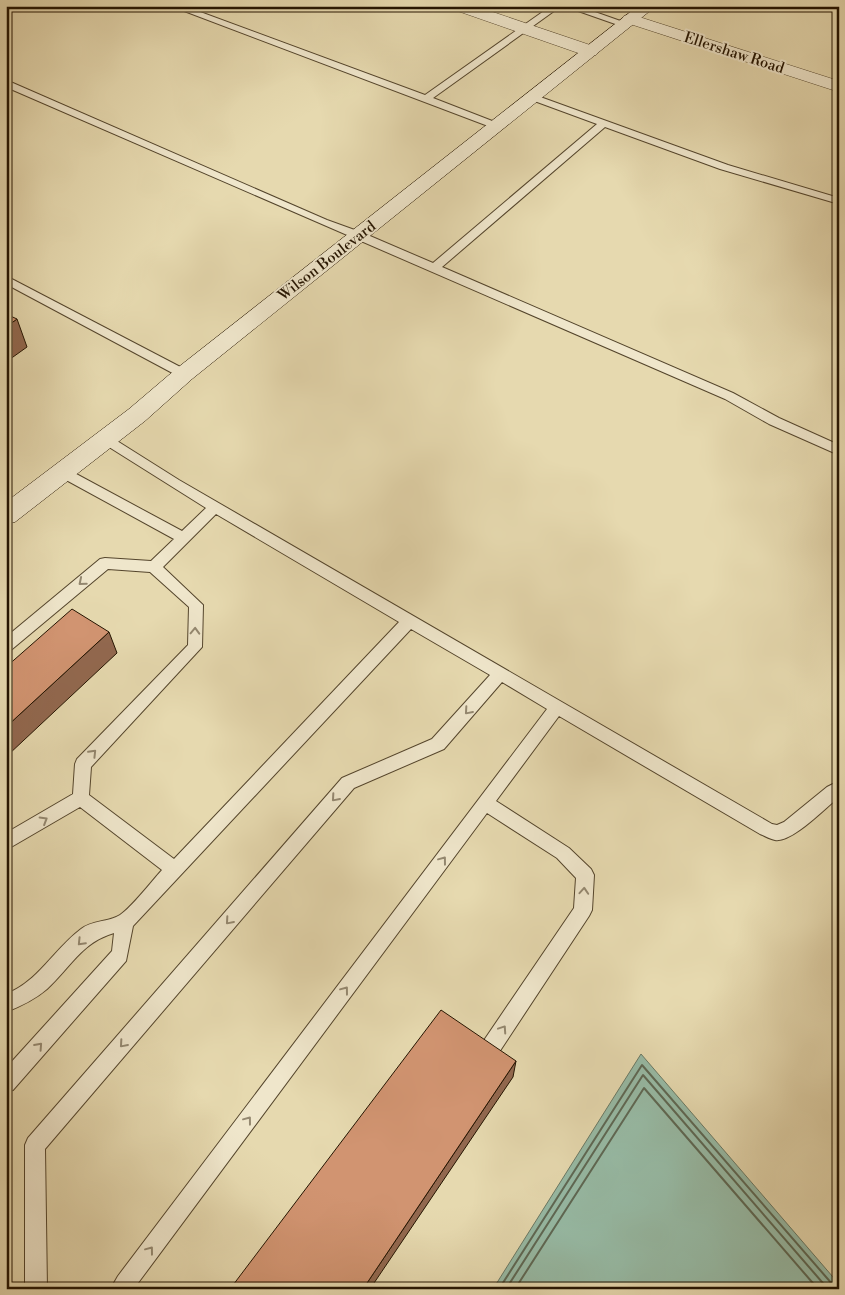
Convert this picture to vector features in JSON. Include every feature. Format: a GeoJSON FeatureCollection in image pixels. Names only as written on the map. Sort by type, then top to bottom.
{"type":"FeatureCollection","features":[{"type":"Feature","properties":{"kind":"main road"},"geometry":{"type":"LineString","coordinates":[[458,6],[590,51]]}},
{"type":"Feature","properties":{"kind":"main road","name":"Wilson Boulevard"},"geometry":{"type":"LineString","coordinates":[[6,515],[106,439],[184,374],[648,6]]}},
{"type":"Feature","properties":{"kind":"main road","name":"Ellershaw Road"},"geometry":{"type":"LineString","coordinates":[[627,22],[839,87]]}},
{"type":"Feature","properties":{"kind":"lane"},"geometry":{"type":"LineString","coordinates":[[175,6],[496,126]]}},
{"type":"Feature","properties":{"kind":"lane"},"geometry":{"type":"LineString","coordinates":[[425,99],[557,6]]}},
{"type":"Feature","properties":{"kind":"lane"},"geometry":{"type":"LineString","coordinates":[[568,6],[627,22]]}},
{"type":"Feature","properties":{"kind":"lane"},"geometry":{"type":"LineString","coordinates":[[6,83],[314,218],[359,235],[729,396],[774,421],[839,450]]}},
{"type":"Feature","properties":{"kind":"lane"},"geometry":{"type":"LineString","coordinates":[[532,97],[724,167],[839,202]]}},
{"type":"Feature","properties":{"kind":"lane"},"geometry":{"type":"LineString","coordinates":[[434,268],[604,123]]}},
{"type":"Feature","properties":{"kind":"lane"},"geometry":{"type":"LineString","coordinates":[[6,279],[184,374]]}},
{"type":"Feature","properties":{"kind":"lane"},"geometry":{"type":"LineString","coordinates":[[106,439],[141,463],[766,829],[776,833],[789,830],[825,796],[839,788]]}},
{"type":"Feature","properties":{"kind":"lane"},"geometry":{"type":"LineString","coordinates":[[62,472],[183,538]]}},
{"type":"Feature","properties":{"kind":"lane"},"geometry":{"type":"LineString","coordinates":[[154,567],[216,507]]}},
{"type":"Feature","properties":{"kind":"lane"},"geometry":{"type":"LineString","coordinates":[[6,646],[105,563],[154,567],[196,605],[194,647],[83,764],[81,798]]}},
{"type":"Feature","properties":{"kind":"lane"},"geometry":{"type":"LineString","coordinates":[[6,1003],[15,1000],[49,975],[88,934],[124,922],[409,621]]}},
{"type":"Feature","properties":{"kind":"lane"},"geometry":{"type":"LineString","coordinates":[[36,1289],[35,1145],[348,784],[438,744],[500,674]]}},
{"type":"Feature","properties":{"kind":"lane"},"geometry":{"type":"LineString","coordinates":[[130,1289],[125,1283],[557,707]]}},
{"type":"Feature","properties":{"kind":"lane"},"geometry":{"type":"LineString","coordinates":[[81,798],[174,869]]}},
{"type":"Feature","properties":{"kind":"lane"},"geometry":{"type":"LineString","coordinates":[[6,842],[81,798]]}},
{"type":"Feature","properties":{"kind":"lane"},"geometry":{"type":"LineString","coordinates":[[474,1074],[583,910],[585,874],[563,853],[485,803]]}},
{"type":"Feature","properties":{"kind":"lane"},"geometry":{"type":"LineString","coordinates":[[6,1083],[120,955],[124,922]]}},
{"type":"Feature","properties":{"kind":"water"},"geometry":{"type":"Polygon","coordinates":[[[641,1054],[839,1284],[839,1289],[493,1289],[641,1054]]]}},
{"type":"Feature","properties":{"kind":"building"},"geometry":{"type":"Polygon","coordinates":[[[6,314],[17,319],[6,327],[6,314]]]}},
{"type":"Feature","properties":{"kind":"building"},"geometry":{"type":"Polygon","coordinates":[[[72,609],[109,632],[6,727],[6,667],[72,609]]]}},
{"type":"Feature","properties":{"kind":"building"},"geometry":{"type":"Polygon","coordinates":[[[441,1010],[516,1061],[363,1289],[230,1289],[441,1010]]]}}]}
